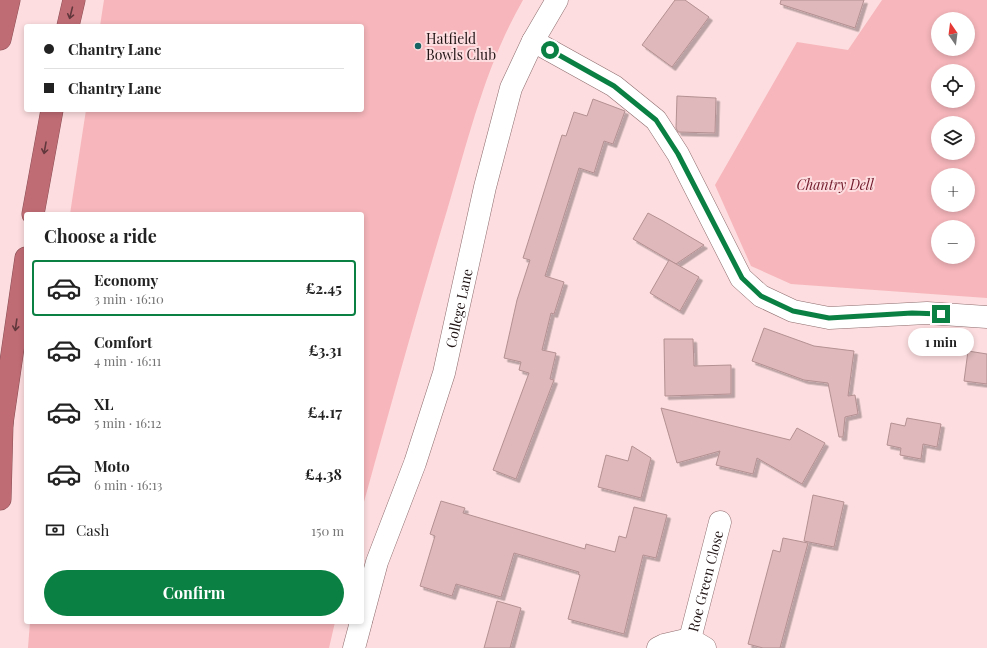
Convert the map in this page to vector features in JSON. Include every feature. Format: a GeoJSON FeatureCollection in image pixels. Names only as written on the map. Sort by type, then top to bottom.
{"type":"FeatureCollection","features":[{"type":"Feature","properties":{"kind":"highway"},"geometry":{"type":"LineString","coordinates":[[0,38],[9,0]]}},
{"type":"Feature","properties":{"kind":"highway"},"geometry":{"type":"LineString","coordinates":[[68,24],[74,0]]}},
{"type":"Feature","properties":{"kind":"highway"},"geometry":{"type":"LineString","coordinates":[[33,212],[52,112]]}},
{"type":"Feature","properties":{"kind":"highway"},"geometry":{"type":"LineString","coordinates":[[0,499],[1,430],[24,272]]}},
{"type":"Feature","properties":{"kind":"street","name":"College Lane"},"geometry":{"type":"LineString","coordinates":[[364,611],[378,562],[415,462],[444,372],[485,187],[511,88],[533,41],[557,0]]}},
{"type":"Feature","properties":{"kind":"street"},"geometry":{"type":"LineString","coordinates":[[533,41],[614,86],[656,120],[678,154],[742,278],[761,296],[793,311],[829,318],[927,313],[987,317]]}},
{"type":"Feature","properties":{"kind":"street","name":"Roe Green Close"},"geometry":{"type":"LineString","coordinates":[[658,648],[664,644],[698,644],[720,522]]}},
{"type":"Feature","properties":{"kind":"street"},"geometry":{"type":"LineString","coordinates":[[354,648],[360,624]]}},
{"type":"Feature","properties":{"kind":"green space"},"geometry":{"type":"Polygon","coordinates":[[[104,0],[523,0],[499,49],[463,154],[364,502],[364,212],[70,212],[86,112],[364,112],[364,24],[100,24],[104,0]]]}},
{"type":"Feature","properties":{"kind":"green space","name":"Chantry Dell"},"geometry":{"type":"Polygon","coordinates":[[[882,0],[987,0],[987,298],[791,284],[751,266],[715,185],[797,42],[848,50],[882,0]]]}},
{"type":"Feature","properties":{"kind":"green space"},"geometry":{"type":"Polygon","coordinates":[[[30,624],[335,624],[329,648],[28,648],[30,624]]]}},
{"type":"Feature","properties":{"kind":"building"},"geometry":{"type":"Polygon","coordinates":[[[675,0],[685,0],[709,17],[672,67],[642,45],[675,0]]]}},
{"type":"Feature","properties":{"kind":"building"},"geometry":{"type":"Polygon","coordinates":[[[781,0],[864,0],[855,28],[780,4],[781,0]]]}},
{"type":"Feature","properties":{"kind":"building"},"geometry":{"type":"Polygon","coordinates":[[[677,96],[716,98],[715,133],[678,132],[676,128],[677,96]]]}},
{"type":"Feature","properties":{"kind":"building"},"geometry":{"type":"Polygon","coordinates":[[[593,99],[625,111],[613,144],[604,141],[594,173],[579,168],[545,276],[564,282],[554,314],[551,313],[542,350],[556,353],[550,379],[554,380],[516,479],[493,470],[529,373],[519,370],[521,362],[504,358],[517,300],[530,260],[523,258],[562,135],[566,136],[574,112],[587,116],[593,99]]]}},
{"type":"Feature","properties":{"kind":"building"},"geometry":{"type":"Polygon","coordinates":[[[648,213],[704,245],[676,264],[633,239],[648,213]]]}},
{"type":"Feature","properties":{"kind":"building"},"geometry":{"type":"Polygon","coordinates":[[[669,260],[699,277],[680,311],[650,293],[669,260]]]}},
{"type":"Feature","properties":{"kind":"building"},"geometry":{"type":"Polygon","coordinates":[[[764,328],[814,346],[854,351],[848,396],[855,395],[858,414],[845,417],[843,437],[839,437],[828,383],[804,380],[752,361],[764,328]]]}},
{"type":"Feature","properties":{"kind":"building"},"geometry":{"type":"Polygon","coordinates":[[[664,339],[693,339],[694,366],[731,365],[731,394],[665,396],[664,339]]]}},
{"type":"Feature","properties":{"kind":"building"},"geometry":{"type":"Polygon","coordinates":[[[968,351],[987,354],[987,384],[964,381],[968,351]]]}},
{"type":"Feature","properties":{"kind":"building"},"geometry":{"type":"Polygon","coordinates":[[[661,408],[790,440],[797,428],[825,443],[802,484],[757,458],[753,474],[716,465],[720,451],[677,463],[661,408]]]}},
{"type":"Feature","properties":{"kind":"building"},"geometry":{"type":"Polygon","coordinates":[[[907,418],[941,424],[937,447],[923,444],[921,459],[900,455],[901,448],[887,445],[891,423],[905,426],[907,418]]]}},
{"type":"Feature","properties":{"kind":"building"},"geometry":{"type":"Polygon","coordinates":[[[632,446],[651,458],[641,498],[598,487],[606,455],[628,461],[632,446]]]}},
{"type":"Feature","properties":{"kind":"building"},"geometry":{"type":"Polygon","coordinates":[[[813,495],[844,502],[834,547],[804,541],[813,495]]]}},
{"type":"Feature","properties":{"kind":"building"},"geometry":{"type":"Polygon","coordinates":[[[441,501],[465,508],[463,513],[585,549],[586,544],[615,552],[619,536],[626,538],[634,507],[667,515],[656,558],[643,555],[624,634],[568,619],[580,575],[578,574],[579,572],[514,553],[501,597],[456,584],[452,596],[420,586],[435,536],[430,534],[441,501]]]}},
{"type":"Feature","properties":{"kind":"building"},"geometry":{"type":"Polygon","coordinates":[[[783,538],[808,543],[780,648],[763,648],[748,644],[773,550],[780,552],[783,538]]]}},
{"type":"Feature","properties":{"kind":"building"},"geometry":{"type":"Polygon","coordinates":[[[497,601],[521,608],[510,648],[484,648],[497,601]]]}},
{"type":"Feature","properties":{"kind":"place","name":"Hatfield Bowls Club"},"geometry":{"type":"Point","coordinates":[418,46]}},
{"type":"Feature","properties":{"kind":"route"},"geometry":{"type":"LineString","coordinates":[[550,50],[614,86],[656,120],[678,154],[742,278],[761,296],[793,311],[829,318],[912,313],[941,314]]}}]}
